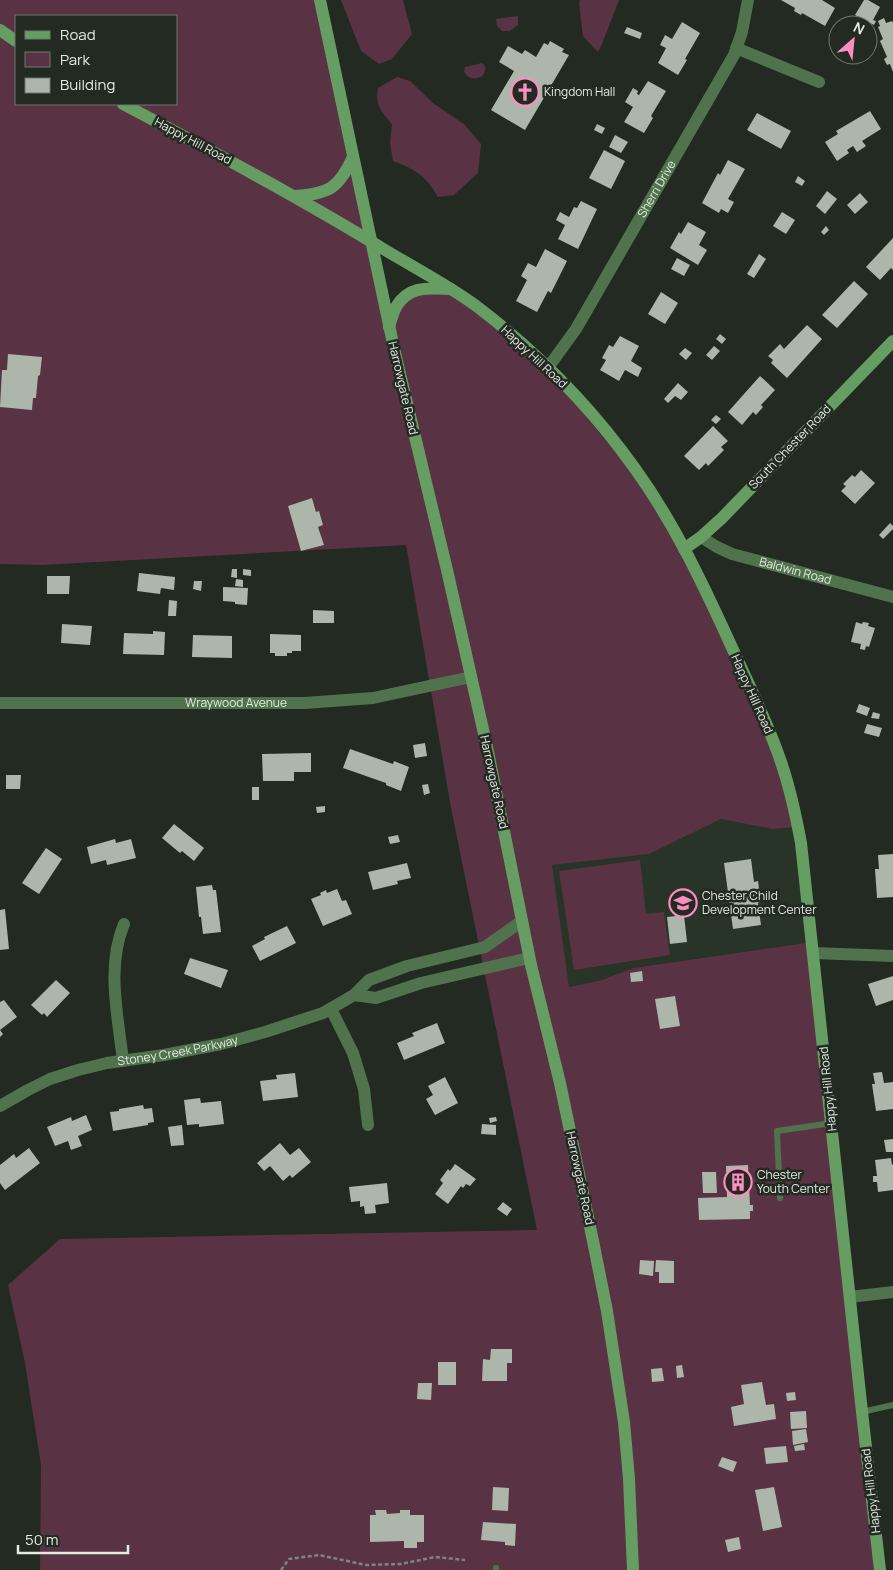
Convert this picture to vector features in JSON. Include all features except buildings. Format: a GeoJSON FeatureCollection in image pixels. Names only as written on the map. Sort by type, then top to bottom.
{"type":"FeatureCollection","features":[{"type":"Feature","properties":{"kind":"street","name":"Harrowgate Road"},"geometry":{"type":"LineString","coordinates":[[320,0],[389,326],[487,747],[522,921],[560,1084],[607,1311],[624,1422],[629,1479],[633,1570]]}},
{"type":"Feature","properties":{"kind":"street","name":"Sherri Drive"},"geometry":{"type":"LineString","coordinates":[[547,369],[596,296],[736,48],[742,32],[748,0]]}},
{"type":"Feature","properties":{"kind":"street"},"geometry":{"type":"LineString","coordinates":[[0,30],[15,40]]}},
{"type":"Feature","properties":{"kind":"street"},"geometry":{"type":"LineString","coordinates":[[736,48],[819,82]]}},
{"type":"Feature","properties":{"kind":"street","name":"Happy Hill Road"},"geometry":{"type":"LineString","coordinates":[[125,105],[295,196],[474,304],[510,334],[572,393],[605,430],[636,470],[664,512],[684,548],[766,723],[781,762],[795,810],[814,953],[880,1570]]}},
{"type":"Feature","properties":{"kind":"street"},"geometry":{"type":"LineString","coordinates":[[295,196],[316,195],[334,187],[345,175],[353,157]]}},
{"type":"Feature","properties":{"kind":"street"},"geometry":{"type":"LineString","coordinates":[[389,326],[396,307],[409,294],[424,287],[452,289]]}},
{"type":"Feature","properties":{"kind":"street","name":"South Chester Road"},"geometry":{"type":"LineString","coordinates":[[684,548],[701,537],[722,518],[893,341]]}},
{"type":"Feature","properties":{"kind":"street","name":"Baldwin Road"},"geometry":{"type":"LineString","coordinates":[[701,537],[732,554],[893,597]]}},
{"type":"Feature","properties":{"kind":"street","name":"Wraywood Avenue"},"geometry":{"type":"LineString","coordinates":[[0,703],[305,704],[373,698],[471,677]]}},
{"type":"Feature","properties":{"kind":"street","name":"Stoney Creek Parkway"},"geometry":{"type":"LineString","coordinates":[[0,1106],[50,1079],[78,1070],[221,1044],[265,1032],[331,1009],[354,995],[369,980],[408,966],[485,947],[522,921]]}},
{"type":"Feature","properties":{"kind":"street"},"geometry":{"type":"LineString","coordinates":[[123,1061],[114,979],[117,940],[124,924]]}},
{"type":"Feature","properties":{"kind":"street"},"geometry":{"type":"LineString","coordinates":[[814,953],[893,956]]}},
{"type":"Feature","properties":{"kind":"street"},"geometry":{"type":"LineString","coordinates":[[354,995],[376,998],[422,984],[530,958]]}},
{"type":"Feature","properties":{"kind":"street"},"geometry":{"type":"LineString","coordinates":[[331,1009],[353,1053],[364,1089],[368,1126]]}},
{"type":"Feature","properties":{"kind":"street"},"geometry":{"type":"LineString","coordinates":[[850,1297],[893,1292]]}},
{"type":"Feature","properties":{"kind":"lane"},"geometry":{"type":"LineString","coordinates":[[780,1198],[777,1131],[832,1123]]}},
{"type":"Feature","properties":{"kind":"lane"},"geometry":{"type":"LineString","coordinates":[[862,1412],[893,1405]]}},
{"type":"Feature","properties":{"kind":"path"},"geometry":{"type":"LineString","coordinates":[[281,1570],[289,1559],[320,1555],[366,1565],[401,1564],[435,1557],[465,1560]]}},
{"type":"Feature","properties":{"kind":"shaded area","name":"Chester Child Development Center"},"geometry":{"type":"Polygon","coordinates":[[[721,819],[772,829],[798,827],[813,942],[633,968],[602,980],[569,987],[551,865],[648,854],[721,819]]]}},
{"type":"Feature","properties":{"kind":"green space"},"geometry":{"type":"Polygon","coordinates":[[[0,0],[320,0],[389,325],[409,294],[452,289],[550,372],[664,512],[766,723],[798,827],[772,829],[721,819],[649,854],[552,865],[569,987],[602,980],[633,968],[813,942],[881,1570],[40,1570],[41,1465],[25,1363],[8,1285],[60,1239],[537,1230],[451,808],[406,545],[303,551],[323,545],[318,527],[323,525],[319,512],[316,512],[312,498],[288,506],[302,551],[42,565],[0,564],[0,0]]]}},
{"type":"Feature","properties":{"kind":"green space"},"geometry":{"type":"Polygon","coordinates":[[[341,0],[403,0],[412,34],[392,59],[379,64],[361,51],[341,0]]]}},
{"type":"Feature","properties":{"kind":"green space"},"geometry":{"type":"Polygon","coordinates":[[[580,0],[619,0],[598,52],[583,36],[580,0]]]}},
{"type":"Feature","properties":{"kind":"green space"},"geometry":{"type":"Polygon","coordinates":[[[518,16],[518,25],[510,31],[502,31],[497,26],[496,19],[518,16]]]}},
{"type":"Feature","properties":{"kind":"green space"},"geometry":{"type":"Polygon","coordinates":[[[482,63],[485,66],[485,70],[481,77],[471,78],[464,72],[465,67],[482,63]]]}},
{"type":"Feature","properties":{"kind":"green space"},"geometry":{"type":"Polygon","coordinates":[[[397,77],[410,81],[433,103],[465,125],[481,144],[478,173],[454,195],[438,197],[419,174],[393,161],[390,143],[392,124],[378,103],[377,94],[378,88],[397,77]]]}},
{"type":"Feature","properties":{"kind":"green space"},"geometry":{"type":"Polygon","coordinates":[[[640,860],[646,914],[664,912],[670,955],[574,970],[559,871],[640,860]]]}},
{"type":"Feature","properties":{"kind":"place","name":"Kingdom Hall"},"geometry":{"type":"Point","coordinates":[525,92]}},
{"type":"Feature","properties":{"kind":"place","name":"Chester Child Development Center"},"geometry":{"type":"Point","coordinates":[683,903]}},
{"type":"Feature","properties":{"kind":"place","name":"Chester Youth Center"},"geometry":{"type":"Point","coordinates":[738,1182]}}]}
